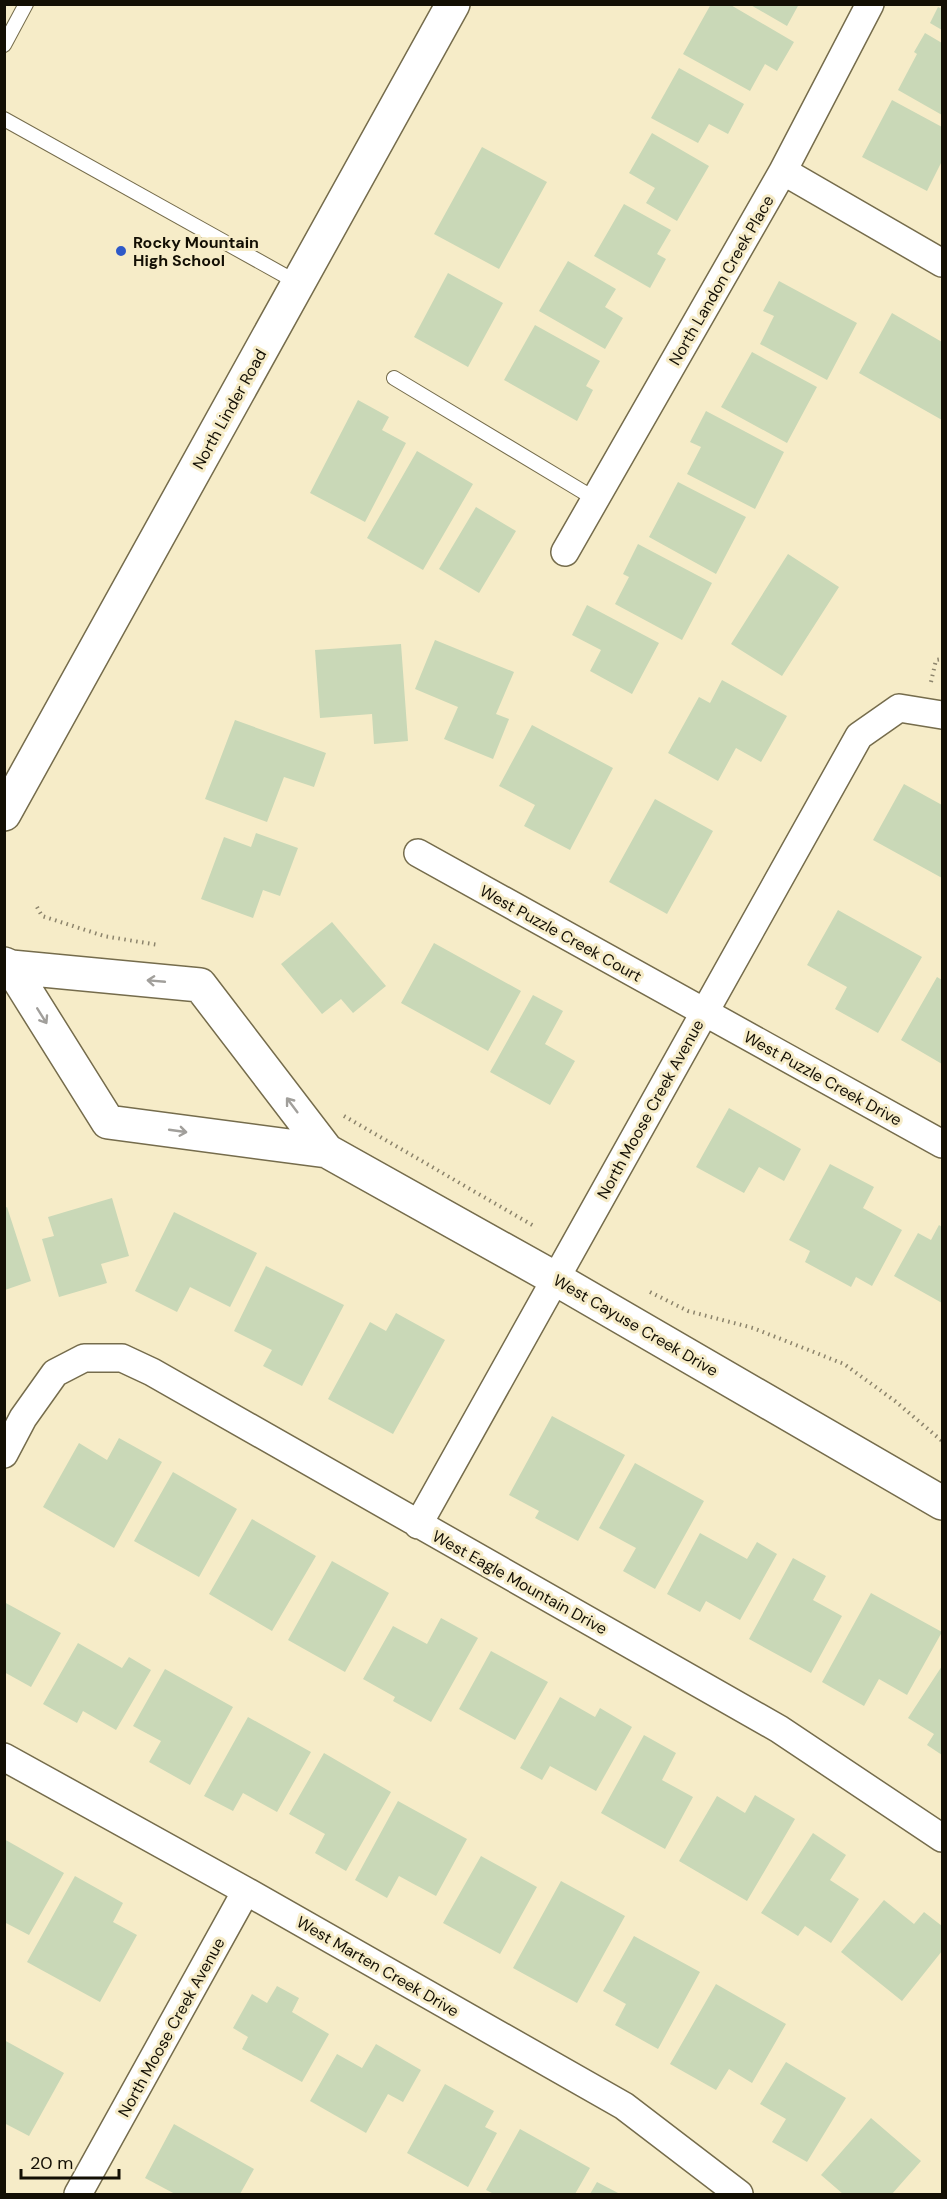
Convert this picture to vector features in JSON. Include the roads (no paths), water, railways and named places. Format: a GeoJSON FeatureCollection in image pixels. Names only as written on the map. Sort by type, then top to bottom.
{"type":"FeatureCollection","features":[{"type":"Feature","properties":{"kind":"street","name":"North Linder Road"},"geometry":{"type":"LineString","coordinates":[[4,814],[453,4]]}},
{"type":"Feature","properties":{"kind":"street","name":"North Landon Creek Place"},"geometry":{"type":"LineString","coordinates":[[565,552],[783,171],[870,4]]}},
{"type":"Feature","properties":{"kind":"street"},"geometry":{"type":"LineString","coordinates":[[783,171],[942,263]]}},
{"type":"Feature","properties":{"kind":"street","name":"North Moose Creek Avenue"},"geometry":{"type":"LineString","coordinates":[[418,1525],[859,736],[899,708],[942,715]]}},
{"type":"Feature","properties":{"kind":"street","name":"West Puzzle Creek Court"},"geometry":{"type":"LineString","coordinates":[[418,853],[703,1012]]}},
{"type":"Feature","properties":{"kind":"street","name":"West Cayuse Creek Drive"},"geometry":{"type":"LineString","coordinates":[[8,965],[200,985],[327,1151]]}},
{"type":"Feature","properties":{"kind":"street","name":"West Cayuse Creek Drive"},"geometry":{"type":"LineString","coordinates":[[8,965],[108,1122],[327,1151],[556,1279],[942,1503]]}},
{"type":"Feature","properties":{"kind":"street","name":"West Puzzle Creek Drive"},"geometry":{"type":"LineString","coordinates":[[703,1012],[942,1144]]}},
{"type":"Feature","properties":{"kind":"street","name":"West Eagle Mountain Drive"},"geometry":{"type":"LineString","coordinates":[[4,1454],[23,1418],[55,1373],[84,1358],[122,1358],[152,1372],[779,1729],[942,1838]]}},
{"type":"Feature","properties":{"kind":"street","name":"West Marten Creek Drive"},"geometry":{"type":"LineString","coordinates":[[4,1757],[246,1891],[624,2106],[739,2194]]}},
{"type":"Feature","properties":{"kind":"street","name":"North Moose Creek Avenue"},"geometry":{"type":"LineString","coordinates":[[78,2194],[246,1891]]}},
{"type":"Feature","properties":{"kind":"lane"},"geometry":{"type":"LineString","coordinates":[[4,45],[26,4]]}},
{"type":"Feature","properties":{"kind":"lane"},"geometry":{"type":"LineString","coordinates":[[4,119],[299,284]]}},
{"type":"Feature","properties":{"kind":"lane"},"geometry":{"type":"LineString","coordinates":[[394,378],[595,499]]}},
{"type":"Feature","properties":{"kind":"place","name":"Rocky Mountain High School"},"geometry":{"type":"Point","coordinates":[121,251]}}]}
